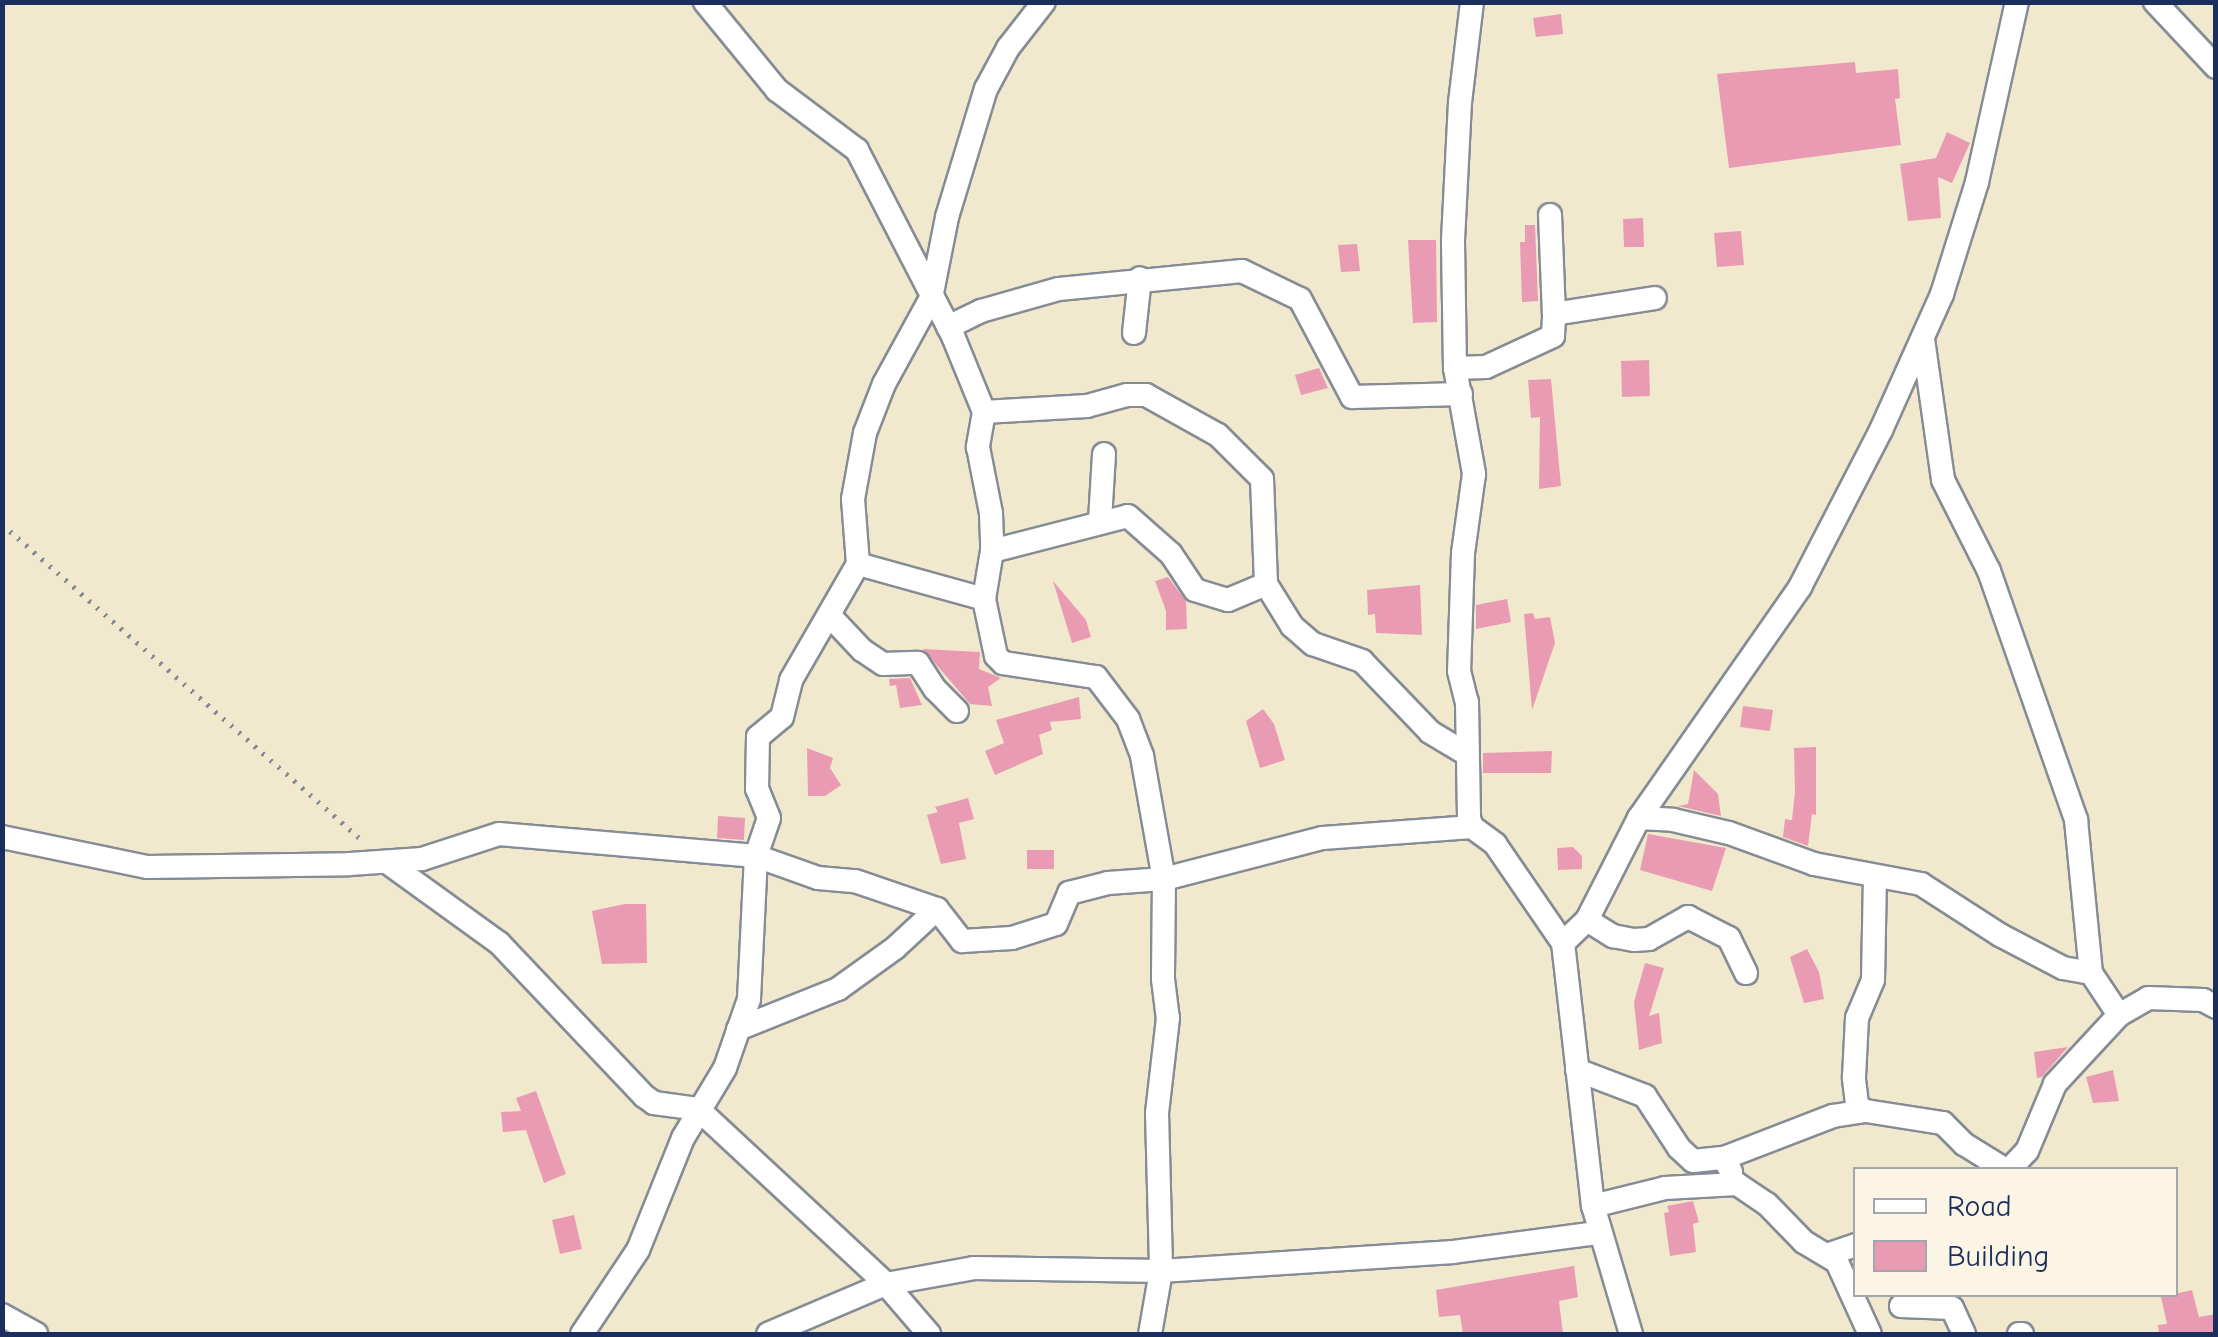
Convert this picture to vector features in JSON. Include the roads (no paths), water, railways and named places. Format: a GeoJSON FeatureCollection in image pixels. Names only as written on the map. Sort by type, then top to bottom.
{"type":"FeatureCollection","features":[{"type":"Feature","properties":{"kind":"street"},"geometry":{"type":"LineString","coordinates":[[705,2],[777,90],[857,150],[901,227],[948,327],[984,412],[978,447],[991,513],[992,551],[984,599],[992,646],[1003,663],[1096,677],[1125,714],[1144,759],[1164,879],[1163,979],[1168,1041],[1157,1113],[1161,1272],[1150,1334]]}},
{"type":"Feature","properties":{"kind":"street"},"geometry":{"type":"LineString","coordinates":[[582,1334],[638,1250],[698,1110],[712,1094],[749,999],[756,856],[769,818],[756,789],[758,737],[782,717],[791,680],[858,564],[853,499],[864,433],[884,384],[932,298],[947,217],[986,89],[1008,48],[1044,2]]}},
{"type":"Feature","properties":{"kind":"street"},"geometry":{"type":"LineString","coordinates":[[1472,2],[1455,175],[1455,368],[1474,474],[1462,573],[1460,671],[1468,702],[1465,753],[1472,827]]}},
{"type":"Feature","properties":{"kind":"street"},"geometry":{"type":"LineString","coordinates":[[1563,942],[1587,920],[1639,818],[1800,587],[1881,430],[1942,294],[1977,182],[2017,2]]}},
{"type":"Feature","properties":{"kind":"street"},"geometry":{"type":"LineString","coordinates":[[2155,2],[2216,67]]}},
{"type":"Feature","properties":{"kind":"street"},"geometry":{"type":"LineString","coordinates":[[1455,368],[1486,367],[1553,336],[1550,216]]}},
{"type":"Feature","properties":{"kind":"street"},"geometry":{"type":"LineString","coordinates":[[948,327],[982,311],[1059,288],[1222,270],[1255,274],[1300,299],[1352,397],[1462,394]]}},
{"type":"Feature","properties":{"kind":"street"},"geometry":{"type":"LineString","coordinates":[[1134,332],[1140,278]]}},
{"type":"Feature","properties":{"kind":"street"},"geometry":{"type":"LineString","coordinates":[[1554,314],[1655,298]]}},
{"type":"Feature","properties":{"kind":"street"},"geometry":{"type":"LineString","coordinates":[[1923,336],[1942,480],[1989,571],[2076,820],[2091,972],[2119,1014]]}},
{"type":"Feature","properties":{"kind":"street"},"geometry":{"type":"LineString","coordinates":[[984,412],[1087,406],[1127,395],[1146,395],[1212,430],[1262,479],[1266,584],[1292,626],[1313,644],[1362,660],[1430,732],[1465,753]]}},
{"type":"Feature","properties":{"kind":"street"},"geometry":{"type":"LineString","coordinates":[[1100,520],[1104,454]]}},
{"type":"Feature","properties":{"kind":"street"},"geometry":{"type":"LineString","coordinates":[[992,551],[1100,520],[1128,516],[1171,554],[1194,590],[1228,600],[1266,584]]}},
{"type":"Feature","properties":{"kind":"street"},"geometry":{"type":"LineString","coordinates":[[858,564],[984,599]]}},
{"type":"Feature","properties":{"kind":"street"},"geometry":{"type":"LineString","coordinates":[[830,616],[862,650],[884,664],[918,664],[957,711]]}},
{"type":"Feature","properties":{"kind":"street"},"geometry":{"type":"LineString","coordinates":[[1639,818],[1672,820],[1730,833],[1814,864],[1921,884],[2000,935],[2063,968],[2091,972]]}},
{"type":"Feature","properties":{"kind":"street"},"geometry":{"type":"LineString","coordinates":[[2,837],[147,866],[422,859],[499,834],[756,856],[818,878],[855,881],[937,909],[962,941],[1012,938],[1056,924],[1069,893],[1108,884],[1164,879],[1323,838],[1472,827],[1495,844],[1563,942],[1593,1206],[1630,1334]]}},
{"type":"Feature","properties":{"kind":"street"},"geometry":{"type":"LineString","coordinates":[[386,862],[498,942],[644,1096],[654,1103],[698,1110],[886,1284],[929,1334]]}},
{"type":"Feature","properties":{"kind":"street"},"geometry":{"type":"LineString","coordinates":[[1858,1112],[1854,1078],[1857,1018],[1873,980],[1875,877]]}},
{"type":"Feature","properties":{"kind":"street"},"geometry":{"type":"LineString","coordinates":[[738,1028],[838,990],[895,948],[937,909]]}},
{"type":"Feature","properties":{"kind":"street"},"geometry":{"type":"LineString","coordinates":[[1587,920],[1613,936],[1634,940],[1649,939],[1688,917],[1730,938],[1746,974]]}},
{"type":"Feature","properties":{"kind":"street"},"geometry":{"type":"LineString","coordinates":[[2011,1167],[2027,1150],[2055,1084],[2119,1014],[2148,998],[2202,1000],[2216,1008]]}},
{"type":"Feature","properties":{"kind":"street"},"geometry":{"type":"LineString","coordinates":[[1578,1070],[1645,1096],[1668,1135],[1693,1161],[1724,1158],[1832,1116],[1858,1112],[1944,1124],[1964,1144],[2003,1167]]}},
{"type":"Feature","properties":{"kind":"street"},"geometry":{"type":"LineString","coordinates":[[1724,1158],[1737,1184],[1767,1204],[1804,1242],[1838,1262],[1853,1296]]}},
{"type":"Feature","properties":{"kind":"street"},"geometry":{"type":"LineString","coordinates":[[1593,1206],[1665,1188],[1737,1184]]}},
{"type":"Feature","properties":{"kind":"street"},"geometry":{"type":"LineString","coordinates":[[768,1334],[886,1284],[974,1268],[1161,1272],[1453,1252],[1598,1233]]}},
{"type":"Feature","properties":{"kind":"street"},"geometry":{"type":"LineString","coordinates":[[1826,1254],[1853,1247]]}},
{"type":"Feature","properties":{"kind":"street"},"geometry":{"type":"LineString","coordinates":[[1854,1297],[1870,1334]]}},
{"type":"Feature","properties":{"kind":"street"},"geometry":{"type":"LineString","coordinates":[[1901,1306],[1952,1308],[1964,1334]]}},
{"type":"Feature","properties":{"kind":"street"},"geometry":{"type":"LineString","coordinates":[[2,1314],[36,1334]]}}]}
